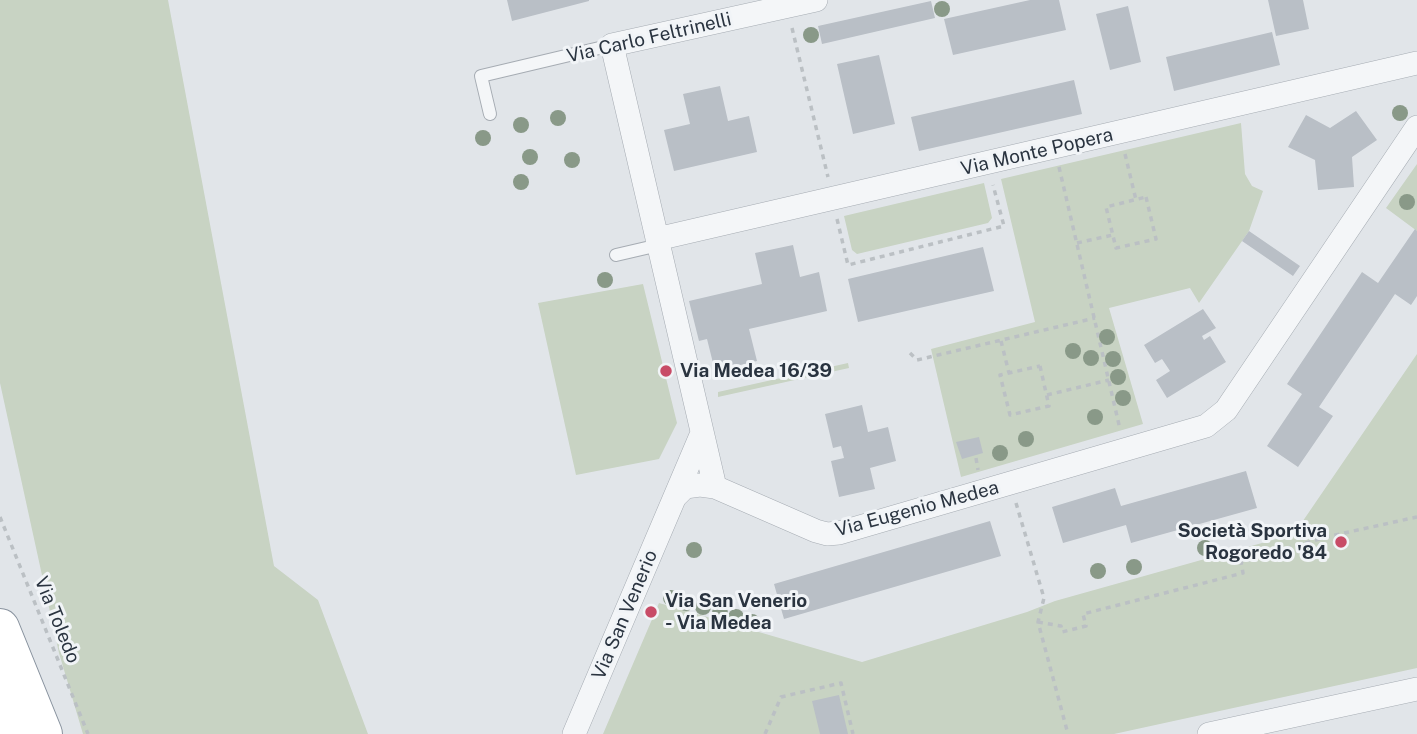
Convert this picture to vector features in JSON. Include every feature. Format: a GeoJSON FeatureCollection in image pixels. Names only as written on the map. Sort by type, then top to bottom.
{"type":"FeatureCollection","features":[{"type":"Feature","properties":{"kind":"highway"},"geometry":{"type":"LineString","coordinates":[[0,628],[43,734]]}},
{"type":"Feature","properties":{"kind":"highway"},"geometry":{"type":"LineString","coordinates":[[0,696],[9,734]]}},
{"type":"Feature","properties":{"kind":"street","name":"Via Carlo Feltrinelli"},"geometry":{"type":"LineString","coordinates":[[611,45],[816,0]]}},
{"type":"Feature","properties":{"kind":"street"},"geometry":{"type":"LineString","coordinates":[[611,45],[715,487],[685,487],[676,496]]}},
{"type":"Feature","properties":{"kind":"street","name":"Via Monte Popera"},"geometry":{"type":"LineString","coordinates":[[658,242],[1417,63]]}},
{"type":"Feature","properties":{"kind":"street","name":"Via Eugenio Medea"},"geometry":{"type":"LineString","coordinates":[[715,487],[816,531],[839,533],[1206,426],[1226,410],[1417,127]]}},
{"type":"Feature","properties":{"kind":"street","name":"Via San Venerio"},"geometry":{"type":"LineString","coordinates":[[574,734],[702,433]]}},
{"type":"Feature","properties":{"kind":"street"},"geometry":{"type":"LineString","coordinates":[[1209,734],[1417,689]]}},
{"type":"Feature","properties":{"kind":"lane","name":"Via Carlo Feltrinelli"},"geometry":{"type":"LineString","coordinates":[[490,114],[481,76],[611,45]]}},
{"type":"Feature","properties":{"kind":"lane"},"geometry":{"type":"LineString","coordinates":[[616,255],[658,242]]}},
{"type":"Feature","properties":{"kind":"path"},"geometry":{"type":"LineString","coordinates":[[792,28],[830,182]]}},
{"type":"Feature","properties":{"kind":"path"},"geometry":{"type":"LineString","coordinates":[[1123,146],[1136,200]]}},
{"type":"Feature","properties":{"kind":"path"},"geometry":{"type":"LineString","coordinates":[[1058,161],[1121,434]]}},
{"type":"Feature","properties":{"kind":"path"},"geometry":{"type":"LineString","coordinates":[[835,213],[848,265],[1004,226],[991,177]]}},
{"type":"Feature","properties":{"kind":"path"},"geometry":{"type":"LineString","coordinates":[[1146,197],[1156,239],[1116,248],[1106,206],[1136,200],[1146,197]]}},
{"type":"Feature","properties":{"kind":"path"},"geometry":{"type":"LineString","coordinates":[[1077,243],[1113,235]]}},
{"type":"Feature","properties":{"kind":"path"},"geometry":{"type":"LineString","coordinates":[[909,353],[917,360],[1095,318]]}},
{"type":"Feature","properties":{"kind":"path"},"geometry":{"type":"LineString","coordinates":[[1000,340],[1009,373]]}},
{"type":"Feature","properties":{"kind":"path"},"geometry":{"type":"LineString","coordinates":[[1040,366],[1046,395],[1049,406],[1010,415],[1000,375],[1040,366]]}},
{"type":"Feature","properties":{"kind":"path"},"geometry":{"type":"LineString","coordinates":[[1046,395],[1110,380]]}},
{"type":"Feature","properties":{"kind":"path"},"geometry":{"type":"LineString","coordinates":[[976,458],[979,475]]}},
{"type":"Feature","properties":{"kind":"path"},"geometry":{"type":"LineString","coordinates":[[1014,497],[1044,598],[1038,622],[1068,734]]}},
{"type":"Feature","properties":{"kind":"path","name":"Via Toledo"},"geometry":{"type":"LineString","coordinates":[[0,517],[88,734]]}},
{"type":"Feature","properties":{"kind":"path"},"geometry":{"type":"LineString","coordinates":[[1038,622],[1061,626],[1062,632],[1086,626],[1083,614],[1244,573],[1241,562],[1326,537],[1417,517]]}},
{"type":"Feature","properties":{"kind":"path"},"geometry":{"type":"LineString","coordinates":[[765,734],[781,697],[841,683],[853,734]]}},
{"type":"Feature","properties":{"kind":"green space"},"geometry":{"type":"Polygon","coordinates":[[[0,0],[168,0],[274,566],[318,600],[368,734],[83,734],[59,653],[0,383],[0,0]]]}},
{"type":"Feature","properties":{"kind":"green space"},"geometry":{"type":"Polygon","coordinates":[[[1241,123],[1245,174],[1252,186],[1263,191],[1249,231],[1199,303],[1190,288],[1109,308],[1143,424],[961,477],[931,349],[1035,322],[1001,179],[1241,123]]]}},
{"type":"Feature","properties":{"kind":"green space"},"geometry":{"type":"Polygon","coordinates":[[[1417,164],[1417,231],[1386,208],[1417,164]]]}},
{"type":"Feature","properties":{"kind":"green space"},"geometry":{"type":"Polygon","coordinates":[[[984,183],[992,218],[988,223],[857,254],[852,250],[844,216],[984,183]]]}},
{"type":"Feature","properties":{"kind":"green space"},"geometry":{"type":"Polygon","coordinates":[[[643,284],[677,423],[659,459],[576,475],[538,303],[643,284]]]}},
{"type":"Feature","properties":{"kind":"green space","name":"Società Sportiva Rogoredo '84"},"geometry":{"type":"Polygon","coordinates":[[[1417,354],[1417,668],[1114,734],[603,734],[659,603],[862,662],[1055,601],[1294,534],[1417,354]]]}},
{"type":"Feature","properties":{"kind":"green space"},"geometry":{"type":"Polygon","coordinates":[[[848,363],[849,368],[718,397],[718,392],[848,363]]]}},
{"type":"Feature","properties":{"kind":"building"},"geometry":{"type":"Polygon","coordinates":[[[507,0],[589,0],[589,1],[512,21],[507,0]]]}},
{"type":"Feature","properties":{"kind":"building"},"geometry":{"type":"Polygon","coordinates":[[[1030,0],[1059,0],[1066,30],[953,55],[944,19],[1030,0]]]}},
{"type":"Feature","properties":{"kind":"building"},"geometry":{"type":"Polygon","coordinates":[[[1268,0],[1303,0],[1309,29],[1276,36],[1268,0]]]}},
{"type":"Feature","properties":{"kind":"building"},"geometry":{"type":"Polygon","coordinates":[[[931,1],[935,18],[822,44],[818,26],[931,1]]]}},
{"type":"Feature","properties":{"kind":"building"},"geometry":{"type":"Polygon","coordinates":[[[1128,6],[1141,62],[1110,70],[1096,14],[1128,6]]]}},
{"type":"Feature","properties":{"kind":"building"},"geometry":{"type":"Polygon","coordinates":[[[1272,32],[1280,65],[1174,91],[1166,57],[1272,32]]]}},
{"type":"Feature","properties":{"kind":"building"},"geometry":{"type":"Polygon","coordinates":[[[879,55],[895,124],[853,134],[837,64],[879,55]]]}},
{"type":"Feature","properties":{"kind":"building"},"geometry":{"type":"Polygon","coordinates":[[[1074,80],[1082,114],[919,151],[911,117],[1074,80]]]}},
{"type":"Feature","properties":{"kind":"building"},"geometry":{"type":"Polygon","coordinates":[[[720,86],[728,121],[749,116],[757,152],[674,171],[664,130],[690,124],[683,94],[720,86]]]}},
{"type":"Feature","properties":{"kind":"building"},"geometry":{"type":"Polygon","coordinates":[[[1356,111],[1377,140],[1352,157],[1354,187],[1318,190],[1315,160],[1288,147],[1306,115],[1330,128],[1356,111]]]}},
{"type":"Feature","properties":{"kind":"building"},"geometry":{"type":"Polygon","coordinates":[[[1415,229],[1417,296],[1411,305],[1395,294],[1319,407],[1333,416],[1298,467],[1267,446],[1302,394],[1287,384],[1362,272],[1378,283],[1415,229]]]}},
{"type":"Feature","properties":{"kind":"building"},"geometry":{"type":"Polygon","coordinates":[[[1249,231],[1300,266],[1293,276],[1242,241],[1249,231]]]}},
{"type":"Feature","properties":{"kind":"building"},"geometry":{"type":"Polygon","coordinates":[[[793,245],[800,277],[819,272],[827,311],[749,329],[757,361],[715,371],[707,339],[699,341],[689,301],[762,284],[755,253],[793,245]]]}},
{"type":"Feature","properties":{"kind":"building"},"geometry":{"type":"Polygon","coordinates":[[[983,247],[994,291],[858,322],[848,279],[983,247]]]}},
{"type":"Feature","properties":{"kind":"building"},"geometry":{"type":"Polygon","coordinates":[[[1203,309],[1216,328],[1202,336],[1204,340],[1210,336],[1226,362],[1167,398],[1156,380],[1170,371],[1162,359],[1155,363],[1144,345],[1203,309]]]}},
{"type":"Feature","properties":{"kind":"building"},"geometry":{"type":"Polygon","coordinates":[[[862,405],[868,432],[888,427],[896,461],[870,468],[875,489],[839,497],[831,461],[844,458],[841,446],[833,448],[825,414],[862,405]]]}},
{"type":"Feature","properties":{"kind":"building"},"geometry":{"type":"Polygon","coordinates":[[[979,437],[983,453],[962,459],[956,442],[979,437]]]}},
{"type":"Feature","properties":{"kind":"building"},"geometry":{"type":"Polygon","coordinates":[[[1246,471],[1257,508],[1131,543],[1126,525],[1063,543],[1052,507],[1115,488],[1121,506],[1246,471]]]}},
{"type":"Feature","properties":{"kind":"building"},"geometry":{"type":"Polygon","coordinates":[[[990,521],[1001,556],[784,619],[774,584],[990,521]]]}},
{"type":"Feature","properties":{"kind":"building"},"geometry":{"type":"Polygon","coordinates":[[[839,695],[848,734],[820,734],[812,701],[839,695]]]}},
{"type":"Feature","properties":{"kind":"place","name":"Via Medea 16/39"},"geometry":{"type":"Point","coordinates":[666,371]}},
{"type":"Feature","properties":{"kind":"place","name":"Società Sportiva Rogoredo '84"},"geometry":{"type":"Point","coordinates":[1341,542]}},
{"type":"Feature","properties":{"kind":"place","name":"Via San Venerio - Via Medea"},"geometry":{"type":"Point","coordinates":[651,612]}}]}
